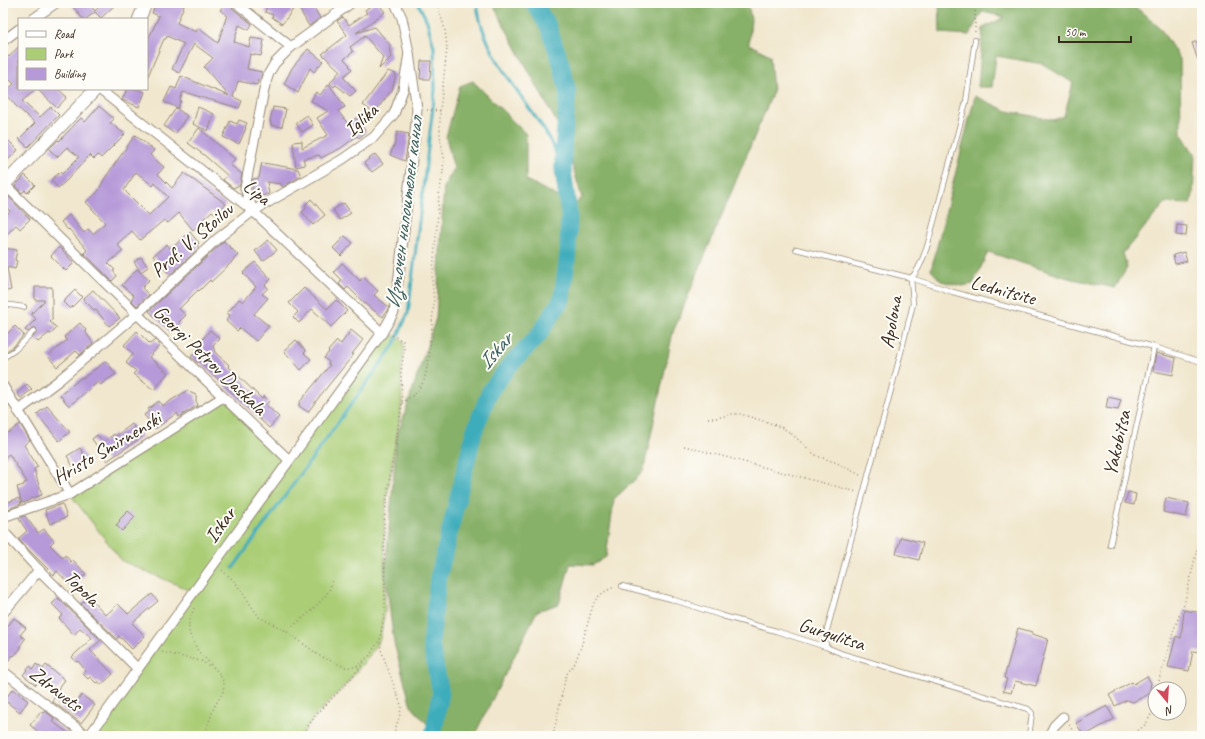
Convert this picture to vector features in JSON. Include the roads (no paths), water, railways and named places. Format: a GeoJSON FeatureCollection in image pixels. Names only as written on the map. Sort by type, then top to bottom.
{"type":"FeatureCollection","features":[{"type":"Feature","properties":{"kind":"street"},"geometry":{"type":"LineString","coordinates":[[34,18],[56,3]]}},
{"type":"Feature","properties":{"kind":"street"},"geometry":{"type":"LineString","coordinates":[[139,18],[146,3]]}},
{"type":"Feature","properties":{"kind":"street"},"geometry":{"type":"LineString","coordinates":[[236,3],[291,47]]}},
{"type":"Feature","properties":{"kind":"street","name":"Prof. V. Stoilov"},"geometry":{"type":"LineString","coordinates":[[18,411],[58,381],[137,314],[217,239],[253,211],[245,188],[265,85],[269,73],[275,63],[291,47],[351,3]]}},
{"type":"Feature","properties":{"kind":"street","name":"Iglika"},"geometry":{"type":"LineString","coordinates":[[253,211],[343,159],[374,137],[394,114],[403,90],[409,53],[402,18],[395,3]]}},
{"type":"Feature","properties":{"kind":"street"},"geometry":{"type":"LineString","coordinates":[[3,41],[18,30]]}},
{"type":"Feature","properties":{"kind":"street","name":"Iskar"},"geometry":{"type":"LineString","coordinates":[[88,736],[215,564],[289,460],[386,334],[394,312],[417,109],[409,53]]}},
{"type":"Feature","properties":{"kind":"street"},"geometry":{"type":"LineString","coordinates":[[4,185],[95,90]]}},
{"type":"Feature","properties":{"kind":"street","name":"Lipa"},"geometry":{"type":"LineString","coordinates":[[100,90],[253,211],[386,334]]}},
{"type":"Feature","properties":{"kind":"street","name":"Georgi Petrov Daskala"},"geometry":{"type":"LineString","coordinates":[[4,185],[289,460]]}},
{"type":"Feature","properties":{"kind":"street"},"geometry":{"type":"LineString","coordinates":[[3,386],[70,494]]}},
{"type":"Feature","properties":{"kind":"street","name":"Hristo Smirnenski"},"geometry":{"type":"LineString","coordinates":[[3,517],[70,494],[223,397]]}},
{"type":"Feature","properties":{"kind":"street","name":"Topola"},"geometry":{"type":"LineString","coordinates":[[3,531],[39,570],[138,669]]}},
{"type":"Feature","properties":{"kind":"street"},"geometry":{"type":"LineString","coordinates":[[3,613],[39,570]]}},
{"type":"Feature","properties":{"kind":"street","name":"Zdravets"},"geometry":{"type":"LineString","coordinates":[[3,671],[88,736]]}},
{"type":"Feature","properties":{"kind":"street"},"geometry":{"type":"LineString","coordinates":[[1049,736],[1054,726],[1063,717]]}},
{"type":"Feature","properties":{"kind":"lane","name":"Apolona"},"geometry":{"type":"LineString","coordinates":[[826,647],[825,638],[827,630],[913,304],[911,278],[919,269],[928,247],[966,102],[975,40]]}},
{"type":"Feature","properties":{"kind":"lane","name":"Lednitsite"},"geometry":{"type":"LineString","coordinates":[[796,249],[911,278],[953,292],[1154,346],[1202,362]]}},
{"type":"Feature","properties":{"kind":"lane"},"geometry":{"type":"LineString","coordinates":[[3,304],[24,307]]}},
{"type":"Feature","properties":{"kind":"lane"},"geometry":{"type":"LineString","coordinates":[[3,358],[15,350],[34,332]]}},
{"type":"Feature","properties":{"kind":"lane","name":"Yakobitsa"},"geometry":{"type":"LineString","coordinates":[[1110,545],[1154,346]]}},
{"type":"Feature","properties":{"kind":"lane","name":"Gurgulitsa"},"geometry":{"type":"LineString","coordinates":[[622,586],[679,602],[826,647],[843,654],[1028,709],[1032,713],[1029,736]]}},
{"type":"Feature","properties":{"kind":"waterway","name":"Източен напоителен канал"},"geometry":{"type":"LineString","coordinates":[[233,568],[394,345],[408,313],[435,90],[434,47],[427,21],[418,3]]}},
{"type":"Feature","properties":{"kind":"waterway"},"geometry":{"type":"LineString","coordinates":[[477,3],[480,20],[494,54],[545,131],[563,170]]}},
{"type":"Feature","properties":{"kind":"waterway","name":"Iskar"},"geometry":{"type":"LineString","coordinates":[[433,736],[441,693],[431,644],[438,579],[474,432],[490,391],[510,365],[538,336],[562,299],[568,253],[569,213],[563,170],[563,149],[568,93],[561,63],[548,26],[534,3]]}}]}
